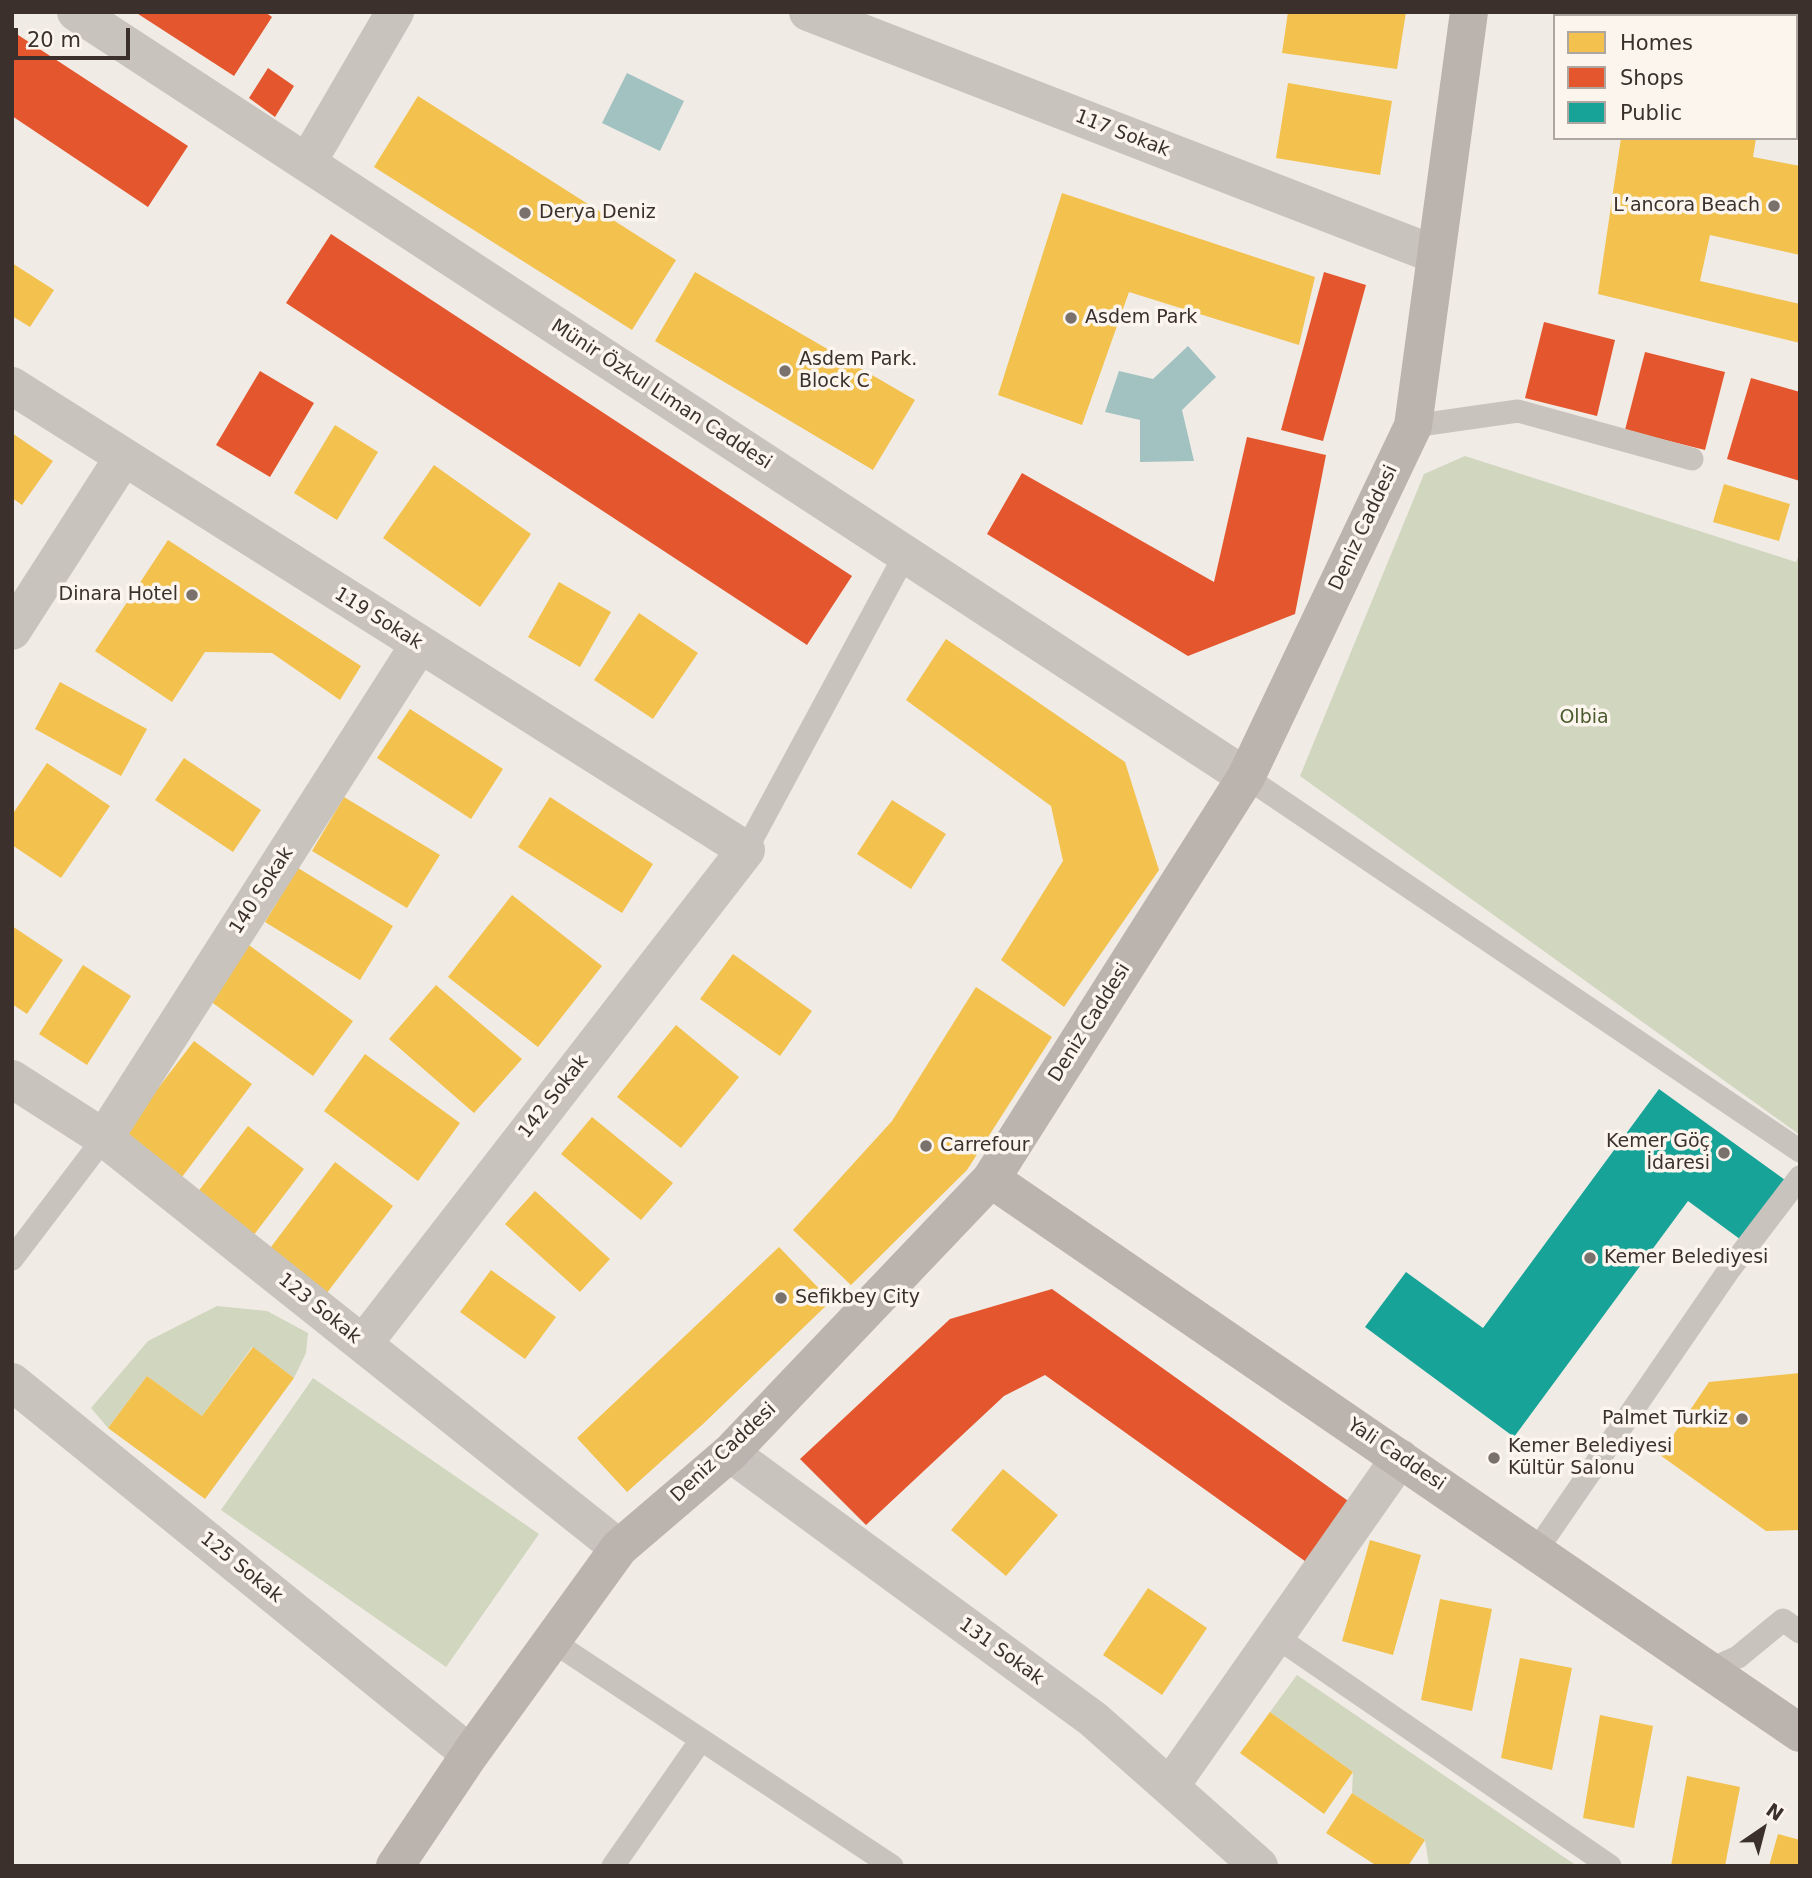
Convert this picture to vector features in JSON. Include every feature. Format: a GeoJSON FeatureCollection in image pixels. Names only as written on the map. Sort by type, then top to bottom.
{"type":"FeatureCollection","features":[{"type":"Feature","properties":{"kind":"street","name":"Münir Özkul Liman Caddesi"},"geometry":{"type":"LineString","coordinates":[[76,12],[1246,778]]}},
{"type":"Feature","properties":{"kind":"street"},"geometry":{"type":"LineString","coordinates":[[307,163],[395,12]]}},
{"type":"Feature","properties":{"kind":"street","name":"Deniz Caddesi"},"geometry":{"type":"LineString","coordinates":[[395,1866],[470,1754],[619,1548],[730,1453],[991,1179],[1246,778],[1413,426],[1469,12]]}},
{"type":"Feature","properties":{"kind":"street","name":"117 Sokak"},"geometry":{"type":"LineString","coordinates":[[810,13],[1436,255]]}},
{"type":"Feature","properties":{"kind":"street","name":"119 Sokak"},"geometry":{"type":"LineString","coordinates":[[12,386],[746,850]]}},
{"type":"Feature","properties":{"kind":"street"},"geometry":{"type":"LineString","coordinates":[[12,631],[123,458]]}},
{"type":"Feature","properties":{"kind":"street","name":"140 Sokak"},"geometry":{"type":"LineString","coordinates":[[104,1138],[419,645]]}},
{"type":"Feature","properties":{"kind":"street","name":"142 Sokak"},"geometry":{"type":"LineString","coordinates":[[363,1344],[746,850]]}},
{"type":"Feature","properties":{"kind":"street","name":"123 Sokak"},"geometry":{"type":"LineString","coordinates":[[12,1079],[104,1138],[619,1548]]}},
{"type":"Feature","properties":{"kind":"street","name":"Yali Caddesi"},"geometry":{"type":"LineString","coordinates":[[991,1179],[1800,1733]]}},
{"type":"Feature","properties":{"kind":"street","name":"125 Sokak"},"geometry":{"type":"LineString","coordinates":[[12,1382],[470,1754]]}},
{"type":"Feature","properties":{"kind":"street","name":"131 Sokak"},"geometry":{"type":"LineString","coordinates":[[730,1453],[1093,1719],[1171,1785],[1259,1866]]}},
{"type":"Feature","properties":{"kind":"street"},"geometry":{"type":"LineString","coordinates":[[1171,1785],[1400,1458]]}},
{"type":"Feature","properties":{"kind":"lane"},"geometry":{"type":"LineString","coordinates":[[1413,426],[1518,411],[1692,459]]}},
{"type":"Feature","properties":{"kind":"lane"},"geometry":{"type":"LineString","coordinates":[[746,850],[905,555]]}},
{"type":"Feature","properties":{"kind":"lane"},"geometry":{"type":"LineString","coordinates":[[1246,778],[1800,1151]]}},
{"type":"Feature","properties":{"kind":"lane"},"geometry":{"type":"LineString","coordinates":[[12,1259],[104,1138]]}},
{"type":"Feature","properties":{"kind":"lane"},"geometry":{"type":"LineString","coordinates":[[1536,1551],[1728,1270],[1800,1177]]}},
{"type":"Feature","properties":{"kind":"lane"},"geometry":{"type":"LineString","coordinates":[[1709,1670],[1738,1657],[1783,1620],[1800,1632]]}},
{"type":"Feature","properties":{"kind":"lane"},"geometry":{"type":"LineString","coordinates":[[1275,1636],[1610,1866]]}},
{"type":"Feature","properties":{"kind":"lane"},"geometry":{"type":"LineString","coordinates":[[552,1641],[892,1866]]}},
{"type":"Feature","properties":{"kind":"lane"},"geometry":{"type":"LineString","coordinates":[[613,1866],[701,1740]]}},
{"type":"Feature","properties":{"kind":"green space","name":"Olbia"},"geometry":{"type":"Polygon","coordinates":[[[1465,456],[1796,562],[1800,552],[1800,1135],[1300,776],[1424,474],[1465,456]]]}},
{"type":"Feature","properties":{"kind":"green space"},"geometry":{"type":"Polygon","coordinates":[[[217,1306],[267,1311],[308,1333],[306,1353],[294,1378],[252,1347],[202,1416],[147,1376],[108,1428],[91,1408],[148,1341],[217,1306]]]}},
{"type":"Feature","properties":{"kind":"green space"},"geometry":{"type":"Polygon","coordinates":[[[313,1378],[539,1534],[446,1667],[221,1510],[313,1378]]]}},
{"type":"Feature","properties":{"kind":"green space"},"geometry":{"type":"Polygon","coordinates":[[[1297,1675],[1577,1866],[1429,1866],[1425,1840],[1352,1793],[1353,1772],[1270,1712],[1297,1675]]]}},
{"type":"Feature","properties":{"kind":"water"},"geometry":{"type":"Polygon","coordinates":[[[627,73],[684,101],[660,151],[602,123],[627,73]]]}},
{"type":"Feature","properties":{"kind":"water"},"geometry":{"type":"Polygon","coordinates":[[[1188,346],[1216,377],[1182,410],[1194,461],[1140,462],[1140,420],[1105,412],[1119,371],[1153,379],[1188,346]]]}},
{"type":"Feature","properties":{"kind":"building: Homes"},"geometry":{"type":"Polygon","coordinates":[[[1288,12],[1406,12],[1397,69],[1282,53],[1288,12]]]}},
{"type":"Feature","properties":{"kind":"building: Homes"},"geometry":{"type":"Polygon","coordinates":[[[1745,12],[1800,12],[1800,22],[1798,14],[1745,12]]]}},
{"type":"Feature","properties":{"kind":"building: Homes"},"geometry":{"type":"Polygon","coordinates":[[[1798,76],[1800,77],[1798,118],[1798,76]]]}},
{"type":"Feature","properties":{"kind":"building: Homes"},"geometry":{"type":"Polygon","coordinates":[[[1288,83],[1392,101],[1380,175],[1276,158],[1288,83]]]}},
{"type":"Feature","properties":{"kind":"building: Homes","name":"Derya Deniz"},"geometry":{"type":"Polygon","coordinates":[[[418,96],[676,260],[632,330],[374,167],[418,96]]]}},
{"type":"Feature","properties":{"kind":"building: Homes"},"geometry":{"type":"Polygon","coordinates":[[[1621,140],[1756,140],[1753,157],[1800,166],[1800,255],[1710,235],[1700,281],[1800,304],[1800,343],[1598,294],[1621,140]]]}},
{"type":"Feature","properties":{"kind":"building: Homes","name":"Asdem Park"},"geometry":{"type":"Polygon","coordinates":[[[1062,193],[1315,277],[1299,345],[1129,292],[1082,425],[998,395],[1062,193]]]}},
{"type":"Feature","properties":{"kind":"building: Homes"},"geometry":{"type":"Polygon","coordinates":[[[12,263],[54,290],[30,327],[12,316],[12,263]]]}},
{"type":"Feature","properties":{"kind":"building: Homes","name":"Asdem Park. Block C"},"geometry":{"type":"Polygon","coordinates":[[[695,272],[915,400],[873,470],[655,341],[695,272]]]}},
{"type":"Feature","properties":{"kind":"building: Homes"},"geometry":{"type":"Polygon","coordinates":[[[335,425],[378,452],[337,520],[294,493],[335,425]]]}},
{"type":"Feature","properties":{"kind":"building: Homes"},"geometry":{"type":"Polygon","coordinates":[[[12,433],[53,461],[22,505],[12,498],[12,433]]]}},
{"type":"Feature","properties":{"kind":"building: Homes"},"geometry":{"type":"Polygon","coordinates":[[[434,465],[531,534],[480,607],[383,538],[434,465]]]}},
{"type":"Feature","properties":{"kind":"building: Homes"},"geometry":{"type":"Polygon","coordinates":[[[1724,484],[1790,504],[1779,541],[1713,522],[1724,484]]]}},
{"type":"Feature","properties":{"kind":"building: Homes","name":"Dinara Hotel"},"geometry":{"type":"Polygon","coordinates":[[[168,540],[361,666],[340,700],[272,653],[205,652],[172,702],[95,651],[168,540]]]}},
{"type":"Feature","properties":{"kind":"building: Homes"},"geometry":{"type":"Polygon","coordinates":[[[559,582],[611,612],[580,667],[528,637],[559,582]]]}},
{"type":"Feature","properties":{"kind":"building: Homes"},"geometry":{"type":"Polygon","coordinates":[[[639,613],[698,653],[653,719],[594,680],[639,613]]]}},
{"type":"Feature","properties":{"kind":"building: Homes"},"geometry":{"type":"Polygon","coordinates":[[[946,639],[1125,762],[1159,870],[1064,1007],[1001,960],[1063,861],[1051,806],[906,700],[946,639]]]}},
{"type":"Feature","properties":{"kind":"building: Homes"},"geometry":{"type":"Polygon","coordinates":[[[60,682],[147,729],[121,776],[35,729],[60,682]]]}},
{"type":"Feature","properties":{"kind":"building: Homes"},"geometry":{"type":"Polygon","coordinates":[[[410,709],[503,769],[471,819],[377,758],[410,709]]]}},
{"type":"Feature","properties":{"kind":"building: Homes"},"geometry":{"type":"Polygon","coordinates":[[[184,758],[261,810],[233,852],[155,800],[184,758]]]}},
{"type":"Feature","properties":{"kind":"building: Homes"},"geometry":{"type":"Polygon","coordinates":[[[47,763],[110,806],[61,878],[12,845],[12,815],[47,763]]]}},
{"type":"Feature","properties":{"kind":"building: Homes"},"geometry":{"type":"Polygon","coordinates":[[[344,797],[440,855],[407,908],[312,851],[344,797]]]}},
{"type":"Feature","properties":{"kind":"building: Homes"},"geometry":{"type":"Polygon","coordinates":[[[550,797],[653,864],[622,913],[518,847],[550,797]]]}},
{"type":"Feature","properties":{"kind":"building: Homes"},"geometry":{"type":"Polygon","coordinates":[[[892,800],[946,834],[911,889],[857,854],[892,800]]]}},
{"type":"Feature","properties":{"kind":"building: Homes"},"geometry":{"type":"Polygon","coordinates":[[[298,868],[393,926],[360,980],[265,922],[298,868]]]}},
{"type":"Feature","properties":{"kind":"building: Homes"},"geometry":{"type":"Polygon","coordinates":[[[512,895],[602,966],[538,1047],[448,977],[512,895]]]}},
{"type":"Feature","properties":{"kind":"building: Homes"},"geometry":{"type":"Polygon","coordinates":[[[12,926],[63,960],[27,1014],[12,1004],[12,926]]]}},
{"type":"Feature","properties":{"kind":"building: Homes"},"geometry":{"type":"Polygon","coordinates":[[[246,943],[353,1021],[313,1076],[206,998],[246,943]]]}},
{"type":"Feature","properties":{"kind":"building: Homes"},"geometry":{"type":"Polygon","coordinates":[[[733,954],[812,1011],[780,1056],[700,999],[733,954]]]}},
{"type":"Feature","properties":{"kind":"building: Homes"},"geometry":{"type":"Polygon","coordinates":[[[83,965],[131,996],[87,1065],[39,1034],[83,965]]]}},
{"type":"Feature","properties":{"kind":"building: Homes"},"geometry":{"type":"Polygon","coordinates":[[[436,985],[522,1059],[474,1113],[389,1039],[436,985]]]}},
{"type":"Feature","properties":{"kind":"building: Homes","name":"Carrefour"},"geometry":{"type":"Polygon","coordinates":[[[976,987],[1052,1037],[967,1170],[851,1285],[793,1230],[892,1121],[976,987]]]}},
{"type":"Feature","properties":{"kind":"building: Homes"},"geometry":{"type":"Polygon","coordinates":[[[676,1025],[739,1077],[681,1148],[617,1097],[676,1025]]]}},
{"type":"Feature","properties":{"kind":"building: Homes"},"geometry":{"type":"Polygon","coordinates":[[[194,1041],[252,1084],[179,1181],[121,1137],[194,1041]]]}},
{"type":"Feature","properties":{"kind":"building: Homes"},"geometry":{"type":"Polygon","coordinates":[[[365,1054],[460,1123],[418,1181],[324,1111],[365,1054]]]}},
{"type":"Feature","properties":{"kind":"building: Homes"},"geometry":{"type":"Polygon","coordinates":[[[592,1117],[673,1183],[641,1220],[561,1154],[592,1117]]]}},
{"type":"Feature","properties":{"kind":"building: Homes"},"geometry":{"type":"Polygon","coordinates":[[[248,1126],[304,1169],[250,1240],[194,1197],[248,1126]]]}},
{"type":"Feature","properties":{"kind":"building: Homes"},"geometry":{"type":"Polygon","coordinates":[[[335,1162],[393,1206],[320,1302],[262,1259],[335,1162]]]}},
{"type":"Feature","properties":{"kind":"building: Homes"},"geometry":{"type":"Polygon","coordinates":[[[535,1191],[610,1259],[580,1292],[505,1224],[535,1191]]]}},
{"type":"Feature","properties":{"kind":"building: Homes"},"geometry":{"type":"Polygon","coordinates":[[[779,1247],[831,1301],[703,1424],[627,1492],[577,1438],[779,1247]]]}},
{"type":"Feature","properties":{"kind":"building: Homes"},"geometry":{"type":"Polygon","coordinates":[[[491,1270],[556,1317],[525,1359],[460,1312],[491,1270]]]}},
{"type":"Feature","properties":{"kind":"building: Homes"},"geometry":{"type":"Polygon","coordinates":[[[253,1347],[294,1378],[205,1499],[108,1428],[147,1376],[202,1416],[253,1347]]]}},
{"type":"Feature","properties":{"kind":"building: Homes","name":"Palmet Turkiz"},"geometry":{"type":"Polygon","coordinates":[[[1800,1373],[1800,1530],[1766,1531],[1660,1455],[1709,1382],[1800,1373]]]}},
{"type":"Feature","properties":{"kind":"building: Homes"},"geometry":{"type":"Polygon","coordinates":[[[1003,1469],[1058,1515],[1006,1576],[951,1530],[1003,1469]]]}},
{"type":"Feature","properties":{"kind":"building: Homes"},"geometry":{"type":"Polygon","coordinates":[[[1370,1540],[1421,1555],[1393,1655],[1342,1641],[1370,1540]]]}},
{"type":"Feature","properties":{"kind":"building: Homes"},"geometry":{"type":"Polygon","coordinates":[[[1148,1588],[1207,1628],[1162,1695],[1103,1655],[1148,1588]]]}},
{"type":"Feature","properties":{"kind":"building: Homes"},"geometry":{"type":"Polygon","coordinates":[[[1440,1599],[1492,1609],[1472,1711],[1421,1700],[1440,1599]]]}},
{"type":"Feature","properties":{"kind":"building: Homes"},"geometry":{"type":"Polygon","coordinates":[[[1520,1658],[1572,1668],[1552,1770],[1501,1758],[1520,1658]]]}},
{"type":"Feature","properties":{"kind":"building: Homes"},"geometry":{"type":"Polygon","coordinates":[[[1270,1712],[1353,1772],[1324,1814],[1240,1753],[1270,1712]]]}},
{"type":"Feature","properties":{"kind":"building: Homes"},"geometry":{"type":"Polygon","coordinates":[[[1600,1715],[1653,1726],[1634,1828],[1583,1818],[1600,1715]]]}},
{"type":"Feature","properties":{"kind":"building: Homes"},"geometry":{"type":"Polygon","coordinates":[[[1687,1776],[1740,1787],[1725,1866],[1671,1866],[1687,1776]]]}},
{"type":"Feature","properties":{"kind":"building: Homes"},"geometry":{"type":"Polygon","coordinates":[[[1352,1793],[1425,1840],[1408,1866],[1377,1866],[1326,1833],[1352,1793]]]}},
{"type":"Feature","properties":{"kind":"building: Homes"},"geometry":{"type":"Polygon","coordinates":[[[1778,1834],[1800,1840],[1800,1866],[1769,1866],[1778,1834]]]}},
{"type":"Feature","properties":{"kind":"building: Shops"},"geometry":{"type":"Polygon","coordinates":[[[135,12],[265,12],[272,17],[234,76],[135,12]]]}},
{"type":"Feature","properties":{"kind":"building: Shops"},"geometry":{"type":"Polygon","coordinates":[[[12,31],[188,146],[148,207],[12,116],[12,31]]]}},
{"type":"Feature","properties":{"kind":"building: Shops"},"geometry":{"type":"Polygon","coordinates":[[[268,68],[294,86],[275,117],[249,98],[268,68]]]}},
{"type":"Feature","properties":{"kind":"building: Shops"},"geometry":{"type":"Polygon","coordinates":[[[331,234],[852,576],[807,645],[286,303],[331,234]]]}},
{"type":"Feature","properties":{"kind":"building: Shops"},"geometry":{"type":"Polygon","coordinates":[[[1324,272],[1366,285],[1323,441],[1281,430],[1324,272]]]}},
{"type":"Feature","properties":{"kind":"building: Shops"},"geometry":{"type":"Polygon","coordinates":[[[1544,322],[1615,340],[1597,416],[1525,398],[1544,322]]]}},
{"type":"Feature","properties":{"kind":"building: Shops"},"geometry":{"type":"Polygon","coordinates":[[[1645,352],[1725,372],[1705,450],[1625,430],[1645,352]]]}},
{"type":"Feature","properties":{"kind":"building: Shops"},"geometry":{"type":"Polygon","coordinates":[[[260,371],[314,403],[270,477],[216,445],[260,371]]]}},
{"type":"Feature","properties":{"kind":"building: Shops"},"geometry":{"type":"Polygon","coordinates":[[[1751,378],[1800,392],[1800,481],[1727,459],[1751,378]]]}},
{"type":"Feature","properties":{"kind":"building: Shops"},"geometry":{"type":"Polygon","coordinates":[[[1247,437],[1326,455],[1295,614],[1188,656],[987,534],[1022,473],[1214,582],[1247,437]]]}},
{"type":"Feature","properties":{"kind":"building: Shops"},"geometry":{"type":"Polygon","coordinates":[[[1052,1289],[1351,1503],[1309,1564],[1045,1375],[1004,1396],[866,1525],[800,1459],[950,1319],[1052,1289]]]}},
{"type":"Feature","properties":{"kind":"building: Public","name":"Kemer Belediyesi"},"geometry":{"type":"Polygon","coordinates":[[[1659,1089],[1792,1185],[1748,1245],[1688,1201],[1514,1437],[1365,1327],[1406,1272],[1483,1328],[1659,1089]]]}},
{"type":"Feature","properties":{"kind":"place","name":"L’ancora Beach"},"geometry":{"type":"Point","coordinates":[1774,206]}},
{"type":"Feature","properties":{"kind":"place","name":"Derya Deniz"},"geometry":{"type":"Point","coordinates":[525,213]}},
{"type":"Feature","properties":{"kind":"place","name":"Asdem Park"},"geometry":{"type":"Point","coordinates":[1071,318]}},
{"type":"Feature","properties":{"kind":"place","name":"Asdem Park. Block C"},"geometry":{"type":"Point","coordinates":[785,371]}},
{"type":"Feature","properties":{"kind":"place","name":"Dinara Hotel"},"geometry":{"type":"Point","coordinates":[192,595]}},
{"type":"Feature","properties":{"kind":"place","name":"Carrefour"},"geometry":{"type":"Point","coordinates":[926,1146]}},
{"type":"Feature","properties":{"kind":"place","name":"Kemer Göç İdaresi"},"geometry":{"type":"Point","coordinates":[1724,1153]}},
{"type":"Feature","properties":{"kind":"place","name":"Kemer Belediyesi"},"geometry":{"type":"Point","coordinates":[1590,1258]}},
{"type":"Feature","properties":{"kind":"place","name":"Sefikbey City"},"geometry":{"type":"Point","coordinates":[781,1298]}},
{"type":"Feature","properties":{"kind":"place","name":"Palmet Turkiz"},"geometry":{"type":"Point","coordinates":[1742,1419]}},
{"type":"Feature","properties":{"kind":"place","name":"Kemer Belediyesi Kültür Salonu"},"geometry":{"type":"Point","coordinates":[1494,1458]}}]}
